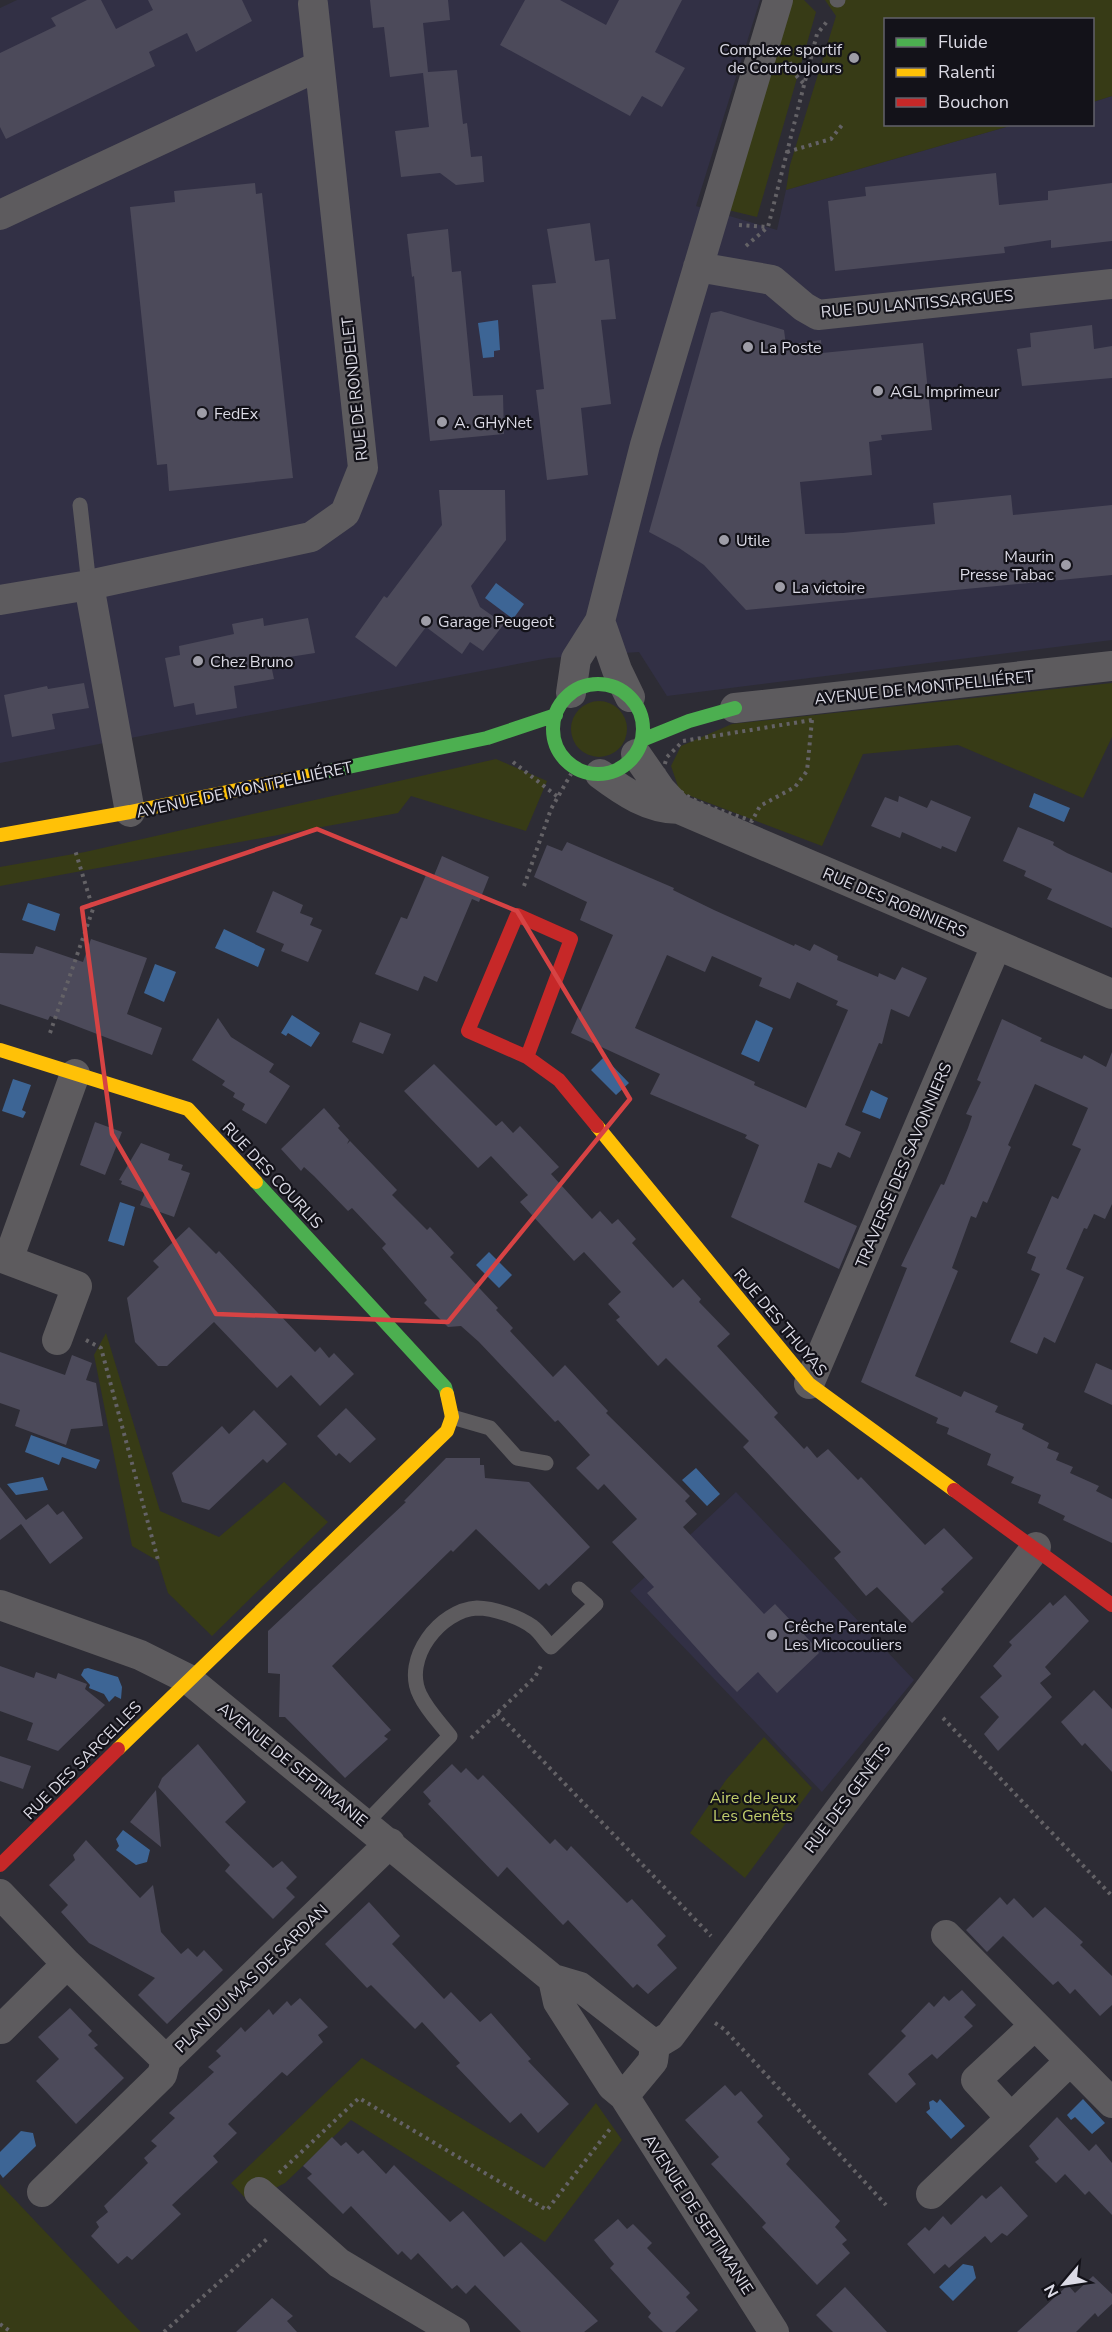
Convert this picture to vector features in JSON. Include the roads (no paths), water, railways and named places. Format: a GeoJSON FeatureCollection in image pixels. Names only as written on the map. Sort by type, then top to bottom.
{"type":"FeatureCollection","features":[{"type":"Feature","properties":{"kind":"street"},"geometry":{"type":"LineString","coordinates":[[600,621],[617,670],[640,703],[642,717],[639,747],[626,765],[614,771],[587,771],[564,758],[550,745],[554,726],[576,659],[600,621],[645,445],[778,0]]}},
{"type":"Feature","properties":{"kind":"street","name":"RUE DE RONDELET"},"geometry":{"type":"LineString","coordinates":[[0,600],[89,585],[311,537],[345,513],[363,468],[313,4]]}},
{"type":"Feature","properties":{"kind":"street"},"geometry":{"type":"LineString","coordinates":[[0,214],[319,66]]}},
{"type":"Feature","properties":{"kind":"street","name":"RUE DU LANTISSARGUES"},"geometry":{"type":"LineString","coordinates":[[698,267],[772,280],[804,307],[818,315],[1112,284]]}},
{"type":"Feature","properties":{"kind":"street"},"geometry":{"type":"LineString","coordinates":[[89,585],[130,812]]}},
{"type":"Feature","properties":{"kind":"street","name":"AVENUE DE MONTPELLIÉRET"},"geometry":{"type":"LineString","coordinates":[[678,708],[735,708],[1112,666]]}},
{"type":"Feature","properties":{"kind":"street"},"geometry":{"type":"LineString","coordinates":[[563,704],[595,684],[608,685],[640,703]]}},
{"type":"Feature","properties":{"kind":"street","name":"AVENUE DE MONTPELLIÉRET"},"geometry":{"type":"LineString","coordinates":[[0,836],[130,812],[487,738],[563,704]]}},
{"type":"Feature","properties":{"kind":"street","name":"AVENUE DE MONTPELLIÉRET"},"geometry":{"type":"LineString","coordinates":[[639,747],[689,721],[735,708]]}},
{"type":"Feature","properties":{"kind":"street","name":"AVENUE DE MONTPELLIÉRET"},"geometry":{"type":"LineString","coordinates":[[487,738],[526,740]]}},
{"type":"Feature","properties":{"kind":"street","name":"RUE DES ROBINIERS"},"geometry":{"type":"LineString","coordinates":[[639,747],[661,790],[679,809],[1112,994]]}},
{"type":"Feature","properties":{"kind":"street","name":"RUE DES ROBINIERS"},"geometry":{"type":"LineString","coordinates":[[587,771],[627,794],[663,809],[679,809]]}},
{"type":"Feature","properties":{"kind":"street","name":"RUE DES THUYAS"},"geometry":{"type":"LineString","coordinates":[[527,1057],[571,939],[517,915],[468,1031],[527,1057],[559,1080],[809,1384],[1036,1547],[1112,1605]]}},
{"type":"Feature","properties":{"kind":"street","name":"TRAVERSE DES SAVONNIERS"},"geometry":{"type":"LineString","coordinates":[[809,1384],[996,946]]}},
{"type":"Feature","properties":{"kind":"street","name":"RUE DES COURLIS"},"geometry":{"type":"LineString","coordinates":[[0,1050],[188,1109],[445,1387],[452,1417]]}},
{"type":"Feature","properties":{"kind":"street"},"geometry":{"type":"LineString","coordinates":[[59,1333],[77,1286],[4,1259],[75,1074]]}},
{"type":"Feature","properties":{"kind":"street"},"geometry":{"type":"LineString","coordinates":[[188,1679],[447,1431],[452,1417]]}},
{"type":"Feature","properties":{"kind":"street","name":"RUE DES GENÊTS"},"geometry":{"type":"LineString","coordinates":[[655,2045],[670,2036],[1036,1547]]}},
{"type":"Feature","properties":{"kind":"street","name":"AVENUE DE SEPTIMANIE"},"geometry":{"type":"LineString","coordinates":[[0,1605],[141,1655],[188,1679],[553,1979],[580,1987],[655,2045]]}},
{"type":"Feature","properties":{"kind":"street","name":"RUE DES SARCELLES"},"geometry":{"type":"LineString","coordinates":[[0,1865],[188,1679]]}},
{"type":"Feature","properties":{"kind":"street","name":"PLAN DU MAS DE SARDAN"},"geometry":{"type":"LineString","coordinates":[[42,2192],[162,2076],[166,2060],[390,1843]]}},
{"type":"Feature","properties":{"kind":"street"},"geometry":{"type":"LineString","coordinates":[[0,1894],[67,1964],[166,2060]]}},
{"type":"Feature","properties":{"kind":"street"},"geometry":{"type":"LineString","coordinates":[[946,1935],[1112,2103]]}},
{"type":"Feature","properties":{"kind":"street"},"geometry":{"type":"LineString","coordinates":[[1,2029],[67,1964]]}},
{"type":"Feature","properties":{"kind":"street","name":"AVENUE DE SEPTIMANIE"},"geometry":{"type":"LineString","coordinates":[[553,1979],[558,2002],[612,2086],[624,2096],[774,2332]]}},
{"type":"Feature","properties":{"kind":"street"},"geometry":{"type":"LineString","coordinates":[[1011,2118],[976,2080],[1035,2025]]}},
{"type":"Feature","properties":{"kind":"street"},"geometry":{"type":"LineString","coordinates":[[624,2096],[653,2061],[655,2045]]}},
{"type":"Feature","properties":{"kind":"street"},"geometry":{"type":"LineString","coordinates":[[931,2194],[1070,2061]]}},
{"type":"Feature","properties":{"kind":"street"},"geometry":{"type":"LineString","coordinates":[[259,2192],[339,2263],[455,2332]]}},
{"type":"Feature","properties":{"kind":"lane"},"geometry":{"type":"LineString","coordinates":[[80,505],[89,585]]}},
{"type":"Feature","properties":{"kind":"lane"},"geometry":{"type":"LineString","coordinates":[[452,1417],[490,1428],[517,1458],[546,1463]]}},
{"type":"Feature","properties":{"kind":"lane"},"geometry":{"type":"LineString","coordinates":[[366,1823],[450,1736],[419,1694],[416,1669],[424,1643],[438,1627],[457,1613],[478,1608],[505,1614],[532,1626],[551,1647],[596,1604],[579,1588]]}},
{"type":"Feature","properties":{"kind":"water"},"geometry":{"type":"Polygon","coordinates":[[[498,320],[500,350],[494,351],[494,357],[483,358],[478,323],[498,320]]]}},
{"type":"Feature","properties":{"kind":"water"},"geometry":{"type":"Polygon","coordinates":[[[496,583],[524,604],[513,619],[485,598],[496,583]]]}},
{"type":"Feature","properties":{"kind":"water"},"geometry":{"type":"Polygon","coordinates":[[[1034,793],[1070,808],[1064,822],[1029,807],[1034,793]]]}},
{"type":"Feature","properties":{"kind":"water"},"geometry":{"type":"Polygon","coordinates":[[[28,903],[60,914],[55,931],[22,920],[28,903]]]}},
{"type":"Feature","properties":{"kind":"water"},"geometry":{"type":"Polygon","coordinates":[[[224,929],[265,949],[258,967],[215,948],[224,929]]]}},
{"type":"Feature","properties":{"kind":"water"},"geometry":{"type":"Polygon","coordinates":[[[155,964],[176,972],[164,1002],[144,993],[155,964]]]}},
{"type":"Feature","properties":{"kind":"water"},"geometry":{"type":"Polygon","coordinates":[[[292,1015],[320,1033],[311,1047],[288,1033],[286,1036],[281,1033],[292,1015]]]}},
{"type":"Feature","properties":{"kind":"water"},"geometry":{"type":"Polygon","coordinates":[[[756,1020],[773,1028],[759,1062],[741,1054],[756,1020]]]}},
{"type":"Feature","properties":{"kind":"water"},"geometry":{"type":"Polygon","coordinates":[[[604,1057],[629,1083],[616,1095],[591,1070],[604,1057]]]}},
{"type":"Feature","properties":{"kind":"water"},"geometry":{"type":"Polygon","coordinates":[[[13,1079],[31,1085],[22,1110],[26,1112],[23,1118],[2,1111],[13,1079]]]}},
{"type":"Feature","properties":{"kind":"water"},"geometry":{"type":"Polygon","coordinates":[[[871,1090],[888,1098],[880,1119],[862,1112],[871,1090]]]}},
{"type":"Feature","properties":{"kind":"water"},"geometry":{"type":"Polygon","coordinates":[[[120,1202],[135,1207],[124,1246],[108,1241],[120,1202]]]}},
{"type":"Feature","properties":{"kind":"water"},"geometry":{"type":"Polygon","coordinates":[[[489,1252],[512,1275],[499,1288],[476,1265],[489,1252]]]}},
{"type":"Feature","properties":{"kind":"water"},"geometry":{"type":"Polygon","coordinates":[[[31,1435],[100,1460],[96,1469],[62,1457],[59,1465],[25,1452],[31,1435]]]}},
{"type":"Feature","properties":{"kind":"water"},"geometry":{"type":"Polygon","coordinates":[[[696,1468],[720,1494],[707,1506],[682,1480],[696,1468]]]}},
{"type":"Feature","properties":{"kind":"water"},"geometry":{"type":"Polygon","coordinates":[[[43,1477],[48,1490],[16,1495],[7,1484],[43,1477]]]}},
{"type":"Feature","properties":{"kind":"water"},"geometry":{"type":"Polygon","coordinates":[[[88,1668],[118,1677],[122,1687],[121,1699],[115,1696],[109,1702],[104,1694],[89,1688],[90,1685],[81,1675],[84,1669],[88,1668]]]}},
{"type":"Feature","properties":{"kind":"water"},"geometry":{"type":"Polygon","coordinates":[[[123,1830],[150,1850],[147,1862],[136,1865],[116,1850],[119,1846],[116,1839],[123,1830]]]}},
{"type":"Feature","properties":{"kind":"water"},"geometry":{"type":"Polygon","coordinates":[[[940,2099],[965,2126],[951,2139],[926,2112],[930,2109],[929,2102],[933,2100],[937,2103],[940,2099]]]}},
{"type":"Feature","properties":{"kind":"water"},"geometry":{"type":"Polygon","coordinates":[[[1083,2099],[1105,2123],[1092,2134],[1075,2117],[1071,2120],[1067,2115],[1083,2099]]]}},
{"type":"Feature","properties":{"kind":"water"},"geometry":{"type":"Polygon","coordinates":[[[21,2131],[33,2133],[36,2146],[3,2178],[0,2174],[0,2152],[21,2131]]]}},
{"type":"Feature","properties":{"kind":"water"},"geometry":{"type":"Polygon","coordinates":[[[963,2264],[973,2266],[976,2278],[953,2301],[939,2287],[963,2264]]]}},
{"type":"Feature","properties":{"kind":"place","name":"Complexe sportif de Courtoujours"},"geometry":{"type":"Point","coordinates":[854,58]}},
{"type":"Feature","properties":{"kind":"place","name":"La Poste"},"geometry":{"type":"Point","coordinates":[748,347]}},
{"type":"Feature","properties":{"kind":"place","name":"AGL Imprimeur"},"geometry":{"type":"Point","coordinates":[878,391]}},
{"type":"Feature","properties":{"kind":"place","name":"FedEx"},"geometry":{"type":"Point","coordinates":[202,413]}},
{"type":"Feature","properties":{"kind":"place","name":"A. GHyNet"},"geometry":{"type":"Point","coordinates":[442,422]}},
{"type":"Feature","properties":{"kind":"place","name":"Utile"},"geometry":{"type":"Point","coordinates":[724,540]}},
{"type":"Feature","properties":{"kind":"place","name":"Maurin Presse Tabac"},"geometry":{"type":"Point","coordinates":[1066,565]}},
{"type":"Feature","properties":{"kind":"place","name":"La victoire"},"geometry":{"type":"Point","coordinates":[780,587]}},
{"type":"Feature","properties":{"kind":"place","name":"Garage Peugeot"},"geometry":{"type":"Point","coordinates":[426,621]}},
{"type":"Feature","properties":{"kind":"place","name":"Chez Bruno"},"geometry":{"type":"Point","coordinates":[198,661]}},
{"type":"Feature","properties":{"kind":"place","name":"Crêche Parentale Les Micocouliers"},"geometry":{"type":"Point","coordinates":[772,1635]}},
{"type":"Feature","properties":{"kind":"park label","name":"Aire de Jeux Les Genêts"},"geometry":{"type":"Point","coordinates":[753,1806]}}]}
